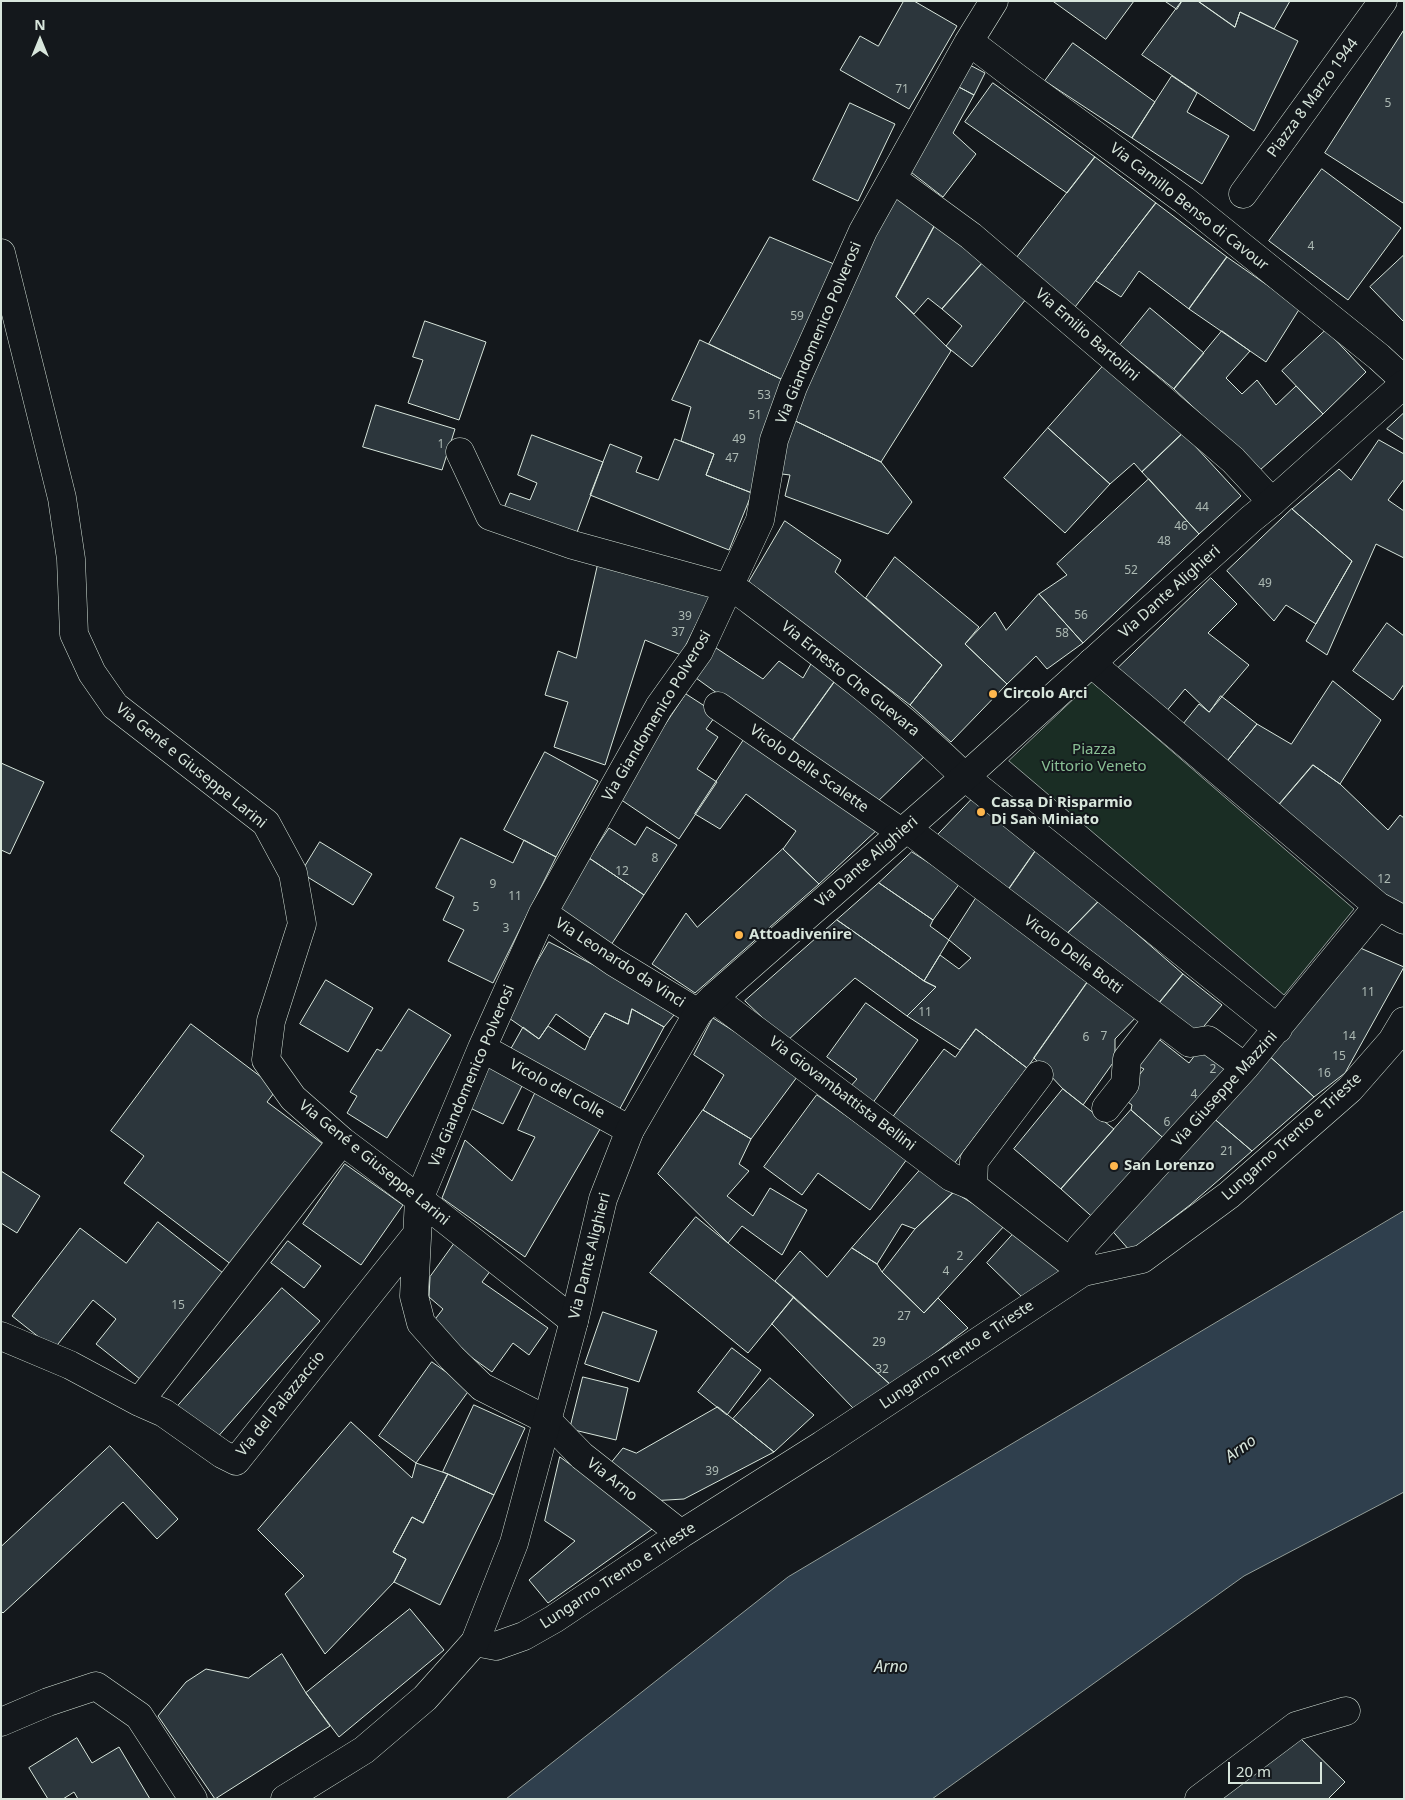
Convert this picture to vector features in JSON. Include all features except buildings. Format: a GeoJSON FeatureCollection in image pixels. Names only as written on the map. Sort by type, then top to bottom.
{"type":"FeatureCollection","features":[{"type":"Feature","properties":{"kind":"street","name":"Via Giandomenico Polverosi"},"geometry":{"type":"LineString","coordinates":[[547,1420],[482,1387],[452,1358],[421,1323],[414,1296],[419,1199],[482,1048],[543,913],[660,707],[698,651],[729,588],[760,520],[774,440],[793,387],[863,230],[968,43],[994,1]]}},
{"type":"Feature","properties":{"kind":"street","name":"Piazza 8 Marzo 1944"},"geometry":{"type":"LineString","coordinates":[[1243,194],[1383,1]]}},
{"type":"Feature","properties":{"kind":"street","name":"Via Camillo Benso di Cavour"},"geometry":{"type":"LineString","coordinates":[[968,43],[979,49],[1184,200],[1379,357],[1404,380]]}},
{"type":"Feature","properties":{"kind":"street","name":"Via Emilio Bartolini"},"geometry":{"type":"LineString","coordinates":[[893,179],[986,249],[1233,460],[1272,502]]}},
{"type":"Feature","properties":{"kind":"street","name":"Via Gené e Giuseppe Larini"},"geometry":{"type":"LineString","coordinates":[[1,252],[62,498],[71,559],[74,634],[92,673],[115,706],[266,823],[293,873],[302,924],[270,1021],[266,1060],[293,1098],[342,1141],[574,1321]]}},
{"type":"Feature","properties":{"kind":"street","name":"Via Dante Alighieri"},"geometry":{"type":"LineString","coordinates":[[475,1642],[514,1543],[574,1321],[603,1199],[630,1130],[706,1005],[965,777],[1404,384]]}},
{"type":"Feature","properties":{"kind":"street","name":"Via Ernesto Che Guevara"},"geometry":{"type":"LineString","coordinates":[[460,452],[490,516],[573,545],[729,588],[742,594],[822,654],[938,751],[965,777]]}},
{"type":"Feature","properties":{"kind":"street"},"geometry":{"type":"LineString","coordinates":[[1091,663],[1378,906],[1404,920]]}},
{"type":"Feature","properties":{"kind":"street","name":"Vicolo Delle Scalette"},"geometry":{"type":"LineString","coordinates":[[718,706],[903,830]]}},
{"type":"Feature","properties":{"kind":"street"},"geometry":{"type":"LineString","coordinates":[[965,777],[1278,1030]]}},
{"type":"Feature","properties":{"kind":"street","name":"Vicolo Delle Botti"},"geometry":{"type":"LineString","coordinates":[[903,830],[1190,1043],[1208,1040],[1245,1067]]}},
{"type":"Feature","properties":{"kind":"street","name":"Via Giuseppe Mazzini"},"geometry":{"type":"LineString","coordinates":[[1083,1272],[1081,1247],[1278,1030],[1378,906]]}},
{"type":"Feature","properties":{"kind":"street","name":"Via Leonardo da Vinci"},"geometry":{"type":"LineString","coordinates":[[543,913],[614,962],[706,1005]]}},
{"type":"Feature","properties":{"kind":"street","name":"Via Giovambattista Bellini"},"geometry":{"type":"LineString","coordinates":[[706,1005],[951,1177],[973,1186],[1083,1272]]}},
{"type":"Feature","properties":{"kind":"street"},"geometry":{"type":"LineString","coordinates":[[1106,1108],[1125,1084],[1127,1059],[1158,1019]]}},
{"type":"Feature","properties":{"kind":"street","name":"Lungarno Trento e Trieste"},"geometry":{"type":"LineString","coordinates":[[475,1642],[496,1646],[524,1636],[554,1619],[681,1534],[822,1445],[1083,1272],[1142,1259],[1229,1195],[1350,1089],[1392,1041],[1404,1021]]}},
{"type":"Feature","properties":{"kind":"street","name":"Vicolo del Colle"},"geometry":{"type":"LineString","coordinates":[[482,1048],[630,1130]]}},
{"type":"Feature","properties":{"kind":"street"},"geometry":{"type":"LineString","coordinates":[[973,1186],[974,1161],[1039,1075]]}},
{"type":"Feature","properties":{"kind":"street"},"geometry":{"type":"LineString","coordinates":[[139,1402],[342,1141]]}},
{"type":"Feature","properties":{"kind":"street","name":"Via del Palazzaccio"},"geometry":{"type":"LineString","coordinates":[[1,1336],[70,1365],[139,1402],[164,1413],[222,1454],[236,1461],[417,1234]]}},
{"type":"Feature","properties":{"kind":"street","name":"Via Arno"},"geometry":{"type":"LineString","coordinates":[[547,1420],[582,1456],[681,1534]]}},
{"type":"Feature","properties":{"kind":"street"},"geometry":{"type":"LineString","coordinates":[[285,1799],[364,1750],[425,1698],[475,1642]]}},
{"type":"Feature","properties":{"kind":"street"},"geometry":{"type":"LineString","coordinates":[[1,1722],[48,1702],[96,1686],[139,1716],[193,1799]]}},
{"type":"Feature","properties":{"kind":"street"},"geometry":{"type":"LineString","coordinates":[[1199,1799],[1296,1726],[1346,1711]]}},
{"type":"Feature","properties":{"kind":"green space","name":"Piazza Vittorio Veneto"},"geometry":{"type":"Polygon","coordinates":[[[1092,682],[1354,909],[1284,995],[1009,761],[1092,682]]]}},
{"type":"Feature","properties":{"kind":"water","name":"Arno"},"geometry":{"type":"Polygon","coordinates":[[[1404,1211],[1404,1492],[1244,1576],[932,1799],[506,1799],[788,1577],[1404,1211]]]}},
{"type":"Feature","properties":{"kind":"place","name":"Circolo Arci"},"geometry":{"type":"Point","coordinates":[993,694]}},
{"type":"Feature","properties":{"kind":"place","name":"Cassa Di Risparmio Di San Miniato"},"geometry":{"type":"Point","coordinates":[981,812]}},
{"type":"Feature","properties":{"kind":"place","name":"Attoadivenire"},"geometry":{"type":"Point","coordinates":[739,935]}},
{"type":"Feature","properties":{"kind":"place","name":"San Lorenzo"},"geometry":{"type":"Point","coordinates":[1114,1166]}}]}
